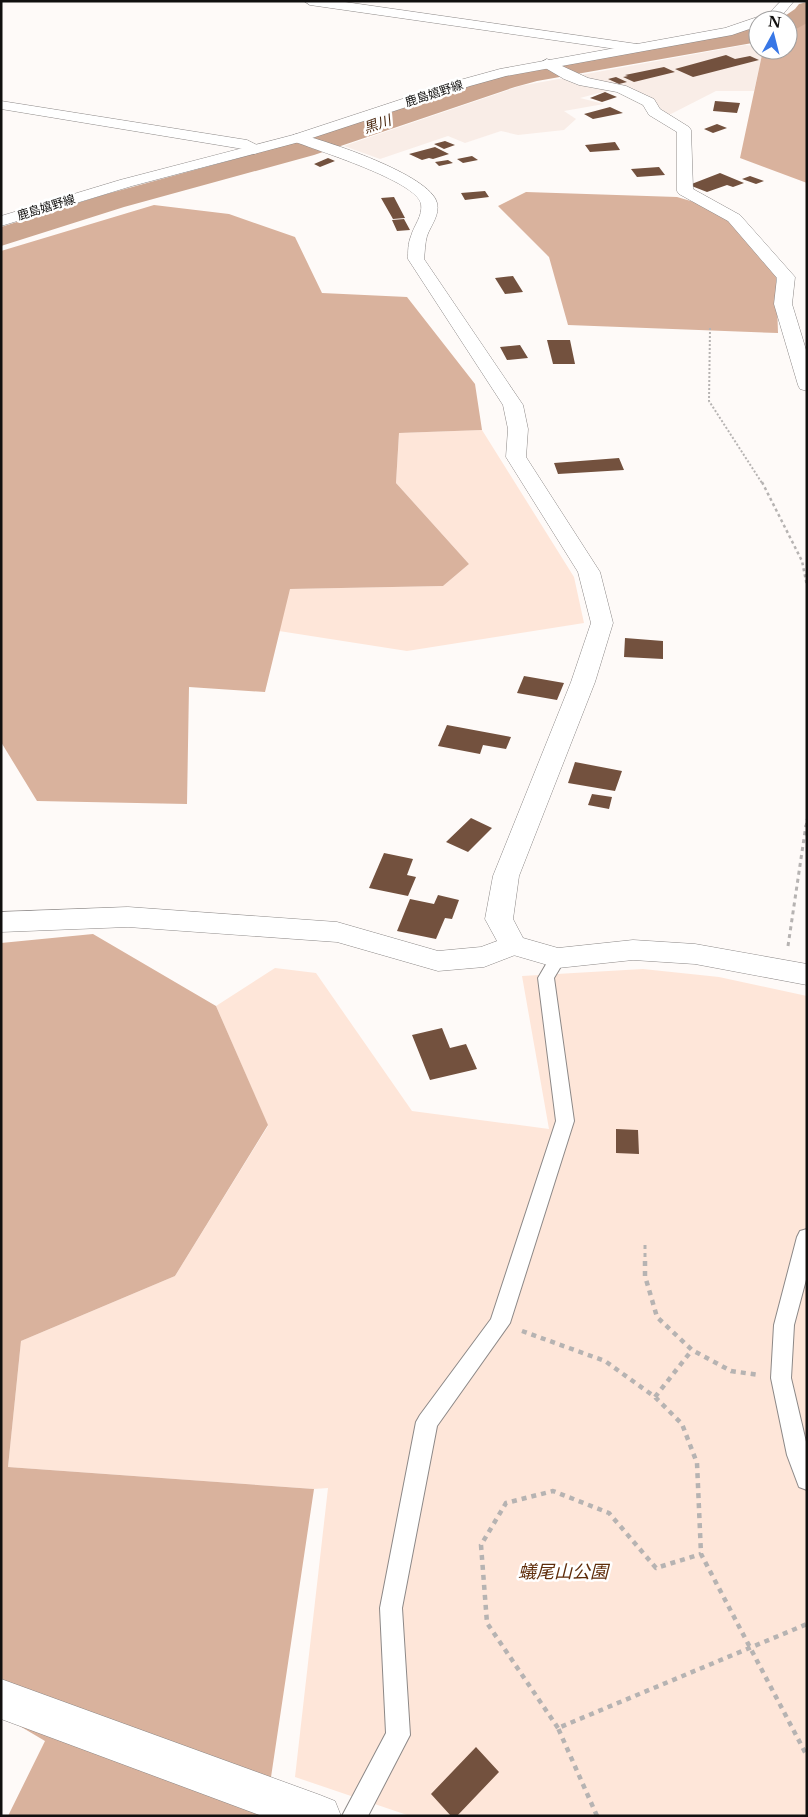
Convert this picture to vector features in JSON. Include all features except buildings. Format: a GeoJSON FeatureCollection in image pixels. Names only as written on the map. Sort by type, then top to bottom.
{"type":"FeatureCollection","features":[{"type":"Feature","properties":{"kind":"street"},"geometry":{"type":"LineString","coordinates":[[310,1],[637,48]]}},
{"type":"Feature","properties":{"kind":"street","name":"鹿島嬉野線"},"geometry":{"type":"LineString","coordinates":[[1,221],[126,183],[298,138],[465,83],[505,72],[727,32],[748,25]]}},
{"type":"Feature","properties":{"kind":"street"},"geometry":{"type":"LineString","coordinates":[[547,63],[569,76],[628,92],[649,102],[654,112],[684,130],[685,191],[734,218],[786,277],[783,304],[807,385]]}},
{"type":"Feature","properties":{"kind":"street"},"geometry":{"type":"LineString","coordinates":[[1,105],[247,145],[254,149]]}},
{"type":"Feature","properties":{"kind":"street"},"geometry":{"type":"LineString","coordinates":[[298,138],[398,176],[418,188],[428,199],[430,212],[418,238],[416,259],[513,405],[518,429],[516,457],[589,572],[602,623],[582,682],[506,876],[499,919],[513,945]]}},
{"type":"Feature","properties":{"kind":"street"},"geometry":{"type":"LineString","coordinates":[[1,922],[128,917],[337,932],[438,961],[484,957],[513,945],[558,958],[632,950],[695,954],[807,975]]}},
{"type":"Feature","properties":{"kind":"street"},"geometry":{"type":"LineString","coordinates":[[1,1699],[320,1816]]}},
{"type":"Feature","properties":{"kind":"lane"},"geometry":{"type":"LineString","coordinates":[[354,1816],[398,1735],[391,1608],[427,1422],[500,1323],[565,1121],[546,978],[558,958]]}},
{"type":"Feature","properties":{"kind":"lane"},"geometry":{"type":"LineString","coordinates":[[807,1237],[784,1325],[781,1378],[798,1455],[807,1480]]}},
{"type":"Feature","properties":{"kind":"path"},"geometry":{"type":"LineString","coordinates":[[710,328],[710,401],[769,493],[802,561],[807,586]]}},
{"type":"Feature","properties":{"kind":"path"},"geometry":{"type":"LineString","coordinates":[[784,971],[807,818]]}},
{"type":"Feature","properties":{"kind":"path"},"geometry":{"type":"LineString","coordinates":[[645,1245],[645,1276],[657,1317],[692,1350],[731,1371],[781,1378]]}},
{"type":"Feature","properties":{"kind":"path"},"geometry":{"type":"LineString","coordinates":[[500,1323],[605,1361],[655,1397],[682,1424],[697,1463],[701,1554],[807,1756]]}},
{"type":"Feature","properties":{"kind":"path"},"geometry":{"type":"LineString","coordinates":[[655,1397],[692,1350]]}},
{"type":"Feature","properties":{"kind":"path"},"geometry":{"type":"LineString","coordinates":[[597,1816],[558,1728],[487,1623],[481,1544],[506,1503],[553,1491],[609,1513],[656,1568],[701,1554]]}},
{"type":"Feature","properties":{"kind":"path"},"geometry":{"type":"LineString","coordinates":[[558,1728],[807,1624]]}},
{"type":"Feature","properties":{"kind":"shaded area"},"geometry":{"type":"Polygon","coordinates":[[[807,16],[807,183],[740,158],[761,60],[798,60],[798,22],[807,16]]]}},
{"type":"Feature","properties":{"kind":"shaded area"},"geometry":{"type":"Polygon","coordinates":[[[745,45],[748,45],[748,60],[761,60],[754,91],[716,91],[667,116],[656,103],[622,87],[580,98],[604,104],[564,111],[576,119],[564,130],[518,135],[501,131],[465,143],[448,136],[380,159],[344,146],[520,86],[745,45]]]}},
{"type":"Feature","properties":{"kind":"shaded area"},"geometry":{"type":"Polygon","coordinates":[[[526,192],[677,197],[701,204],[728,220],[776,274],[778,333],[568,325],[549,257],[498,206],[526,192]]]}},
{"type":"Feature","properties":{"kind":"shaded area"},"geometry":{"type":"Polygon","coordinates":[[[154,205],[229,214],[295,237],[322,293],[407,297],[475,384],[482,430],[399,433],[396,483],[469,564],[443,586],[290,589],[265,692],[189,687],[187,804],[37,801],[1,742],[1,251],[154,205]]]}},
{"type":"Feature","properties":{"kind":"shaded area"},"geometry":{"type":"Polygon","coordinates":[[[93,934],[216,1006],[268,1125],[175,1276],[21,1341],[8,1467],[314,1489],[267,1804],[285,1816],[8,1816],[45,1741],[1,1715],[1,943],[93,934]]]}},
{"type":"Feature","properties":{"kind":"green space"},"geometry":{"type":"Polygon","coordinates":[[[482,430],[574,577],[584,623],[407,651],[279,631],[289,589],[443,586],[469,564],[396,483],[399,433],[482,430]]]}},
{"type":"Feature","properties":{"kind":"green space","name":"蟻尾山公園"},"geometry":{"type":"Polygon","coordinates":[[[275,968],[316,973],[412,1111],[549,1129],[522,976],[643,969],[719,977],[807,996],[807,1816],[410,1816],[295,1777],[328,1488],[314,1489],[8,1467],[21,1341],[175,1276],[268,1126],[216,1006],[275,968]]]}},
{"type":"Feature","properties":{"kind":"waterway","name":"黒川"},"geometry":{"type":"LineString","coordinates":[[798,18],[807,9]]}},
{"type":"Feature","properties":{"kind":"waterway","name":"黒川"},"geometry":{"type":"LineString","coordinates":[[1,237],[76,212],[304,149],[477,90],[535,74],[748,37]]}}]}
